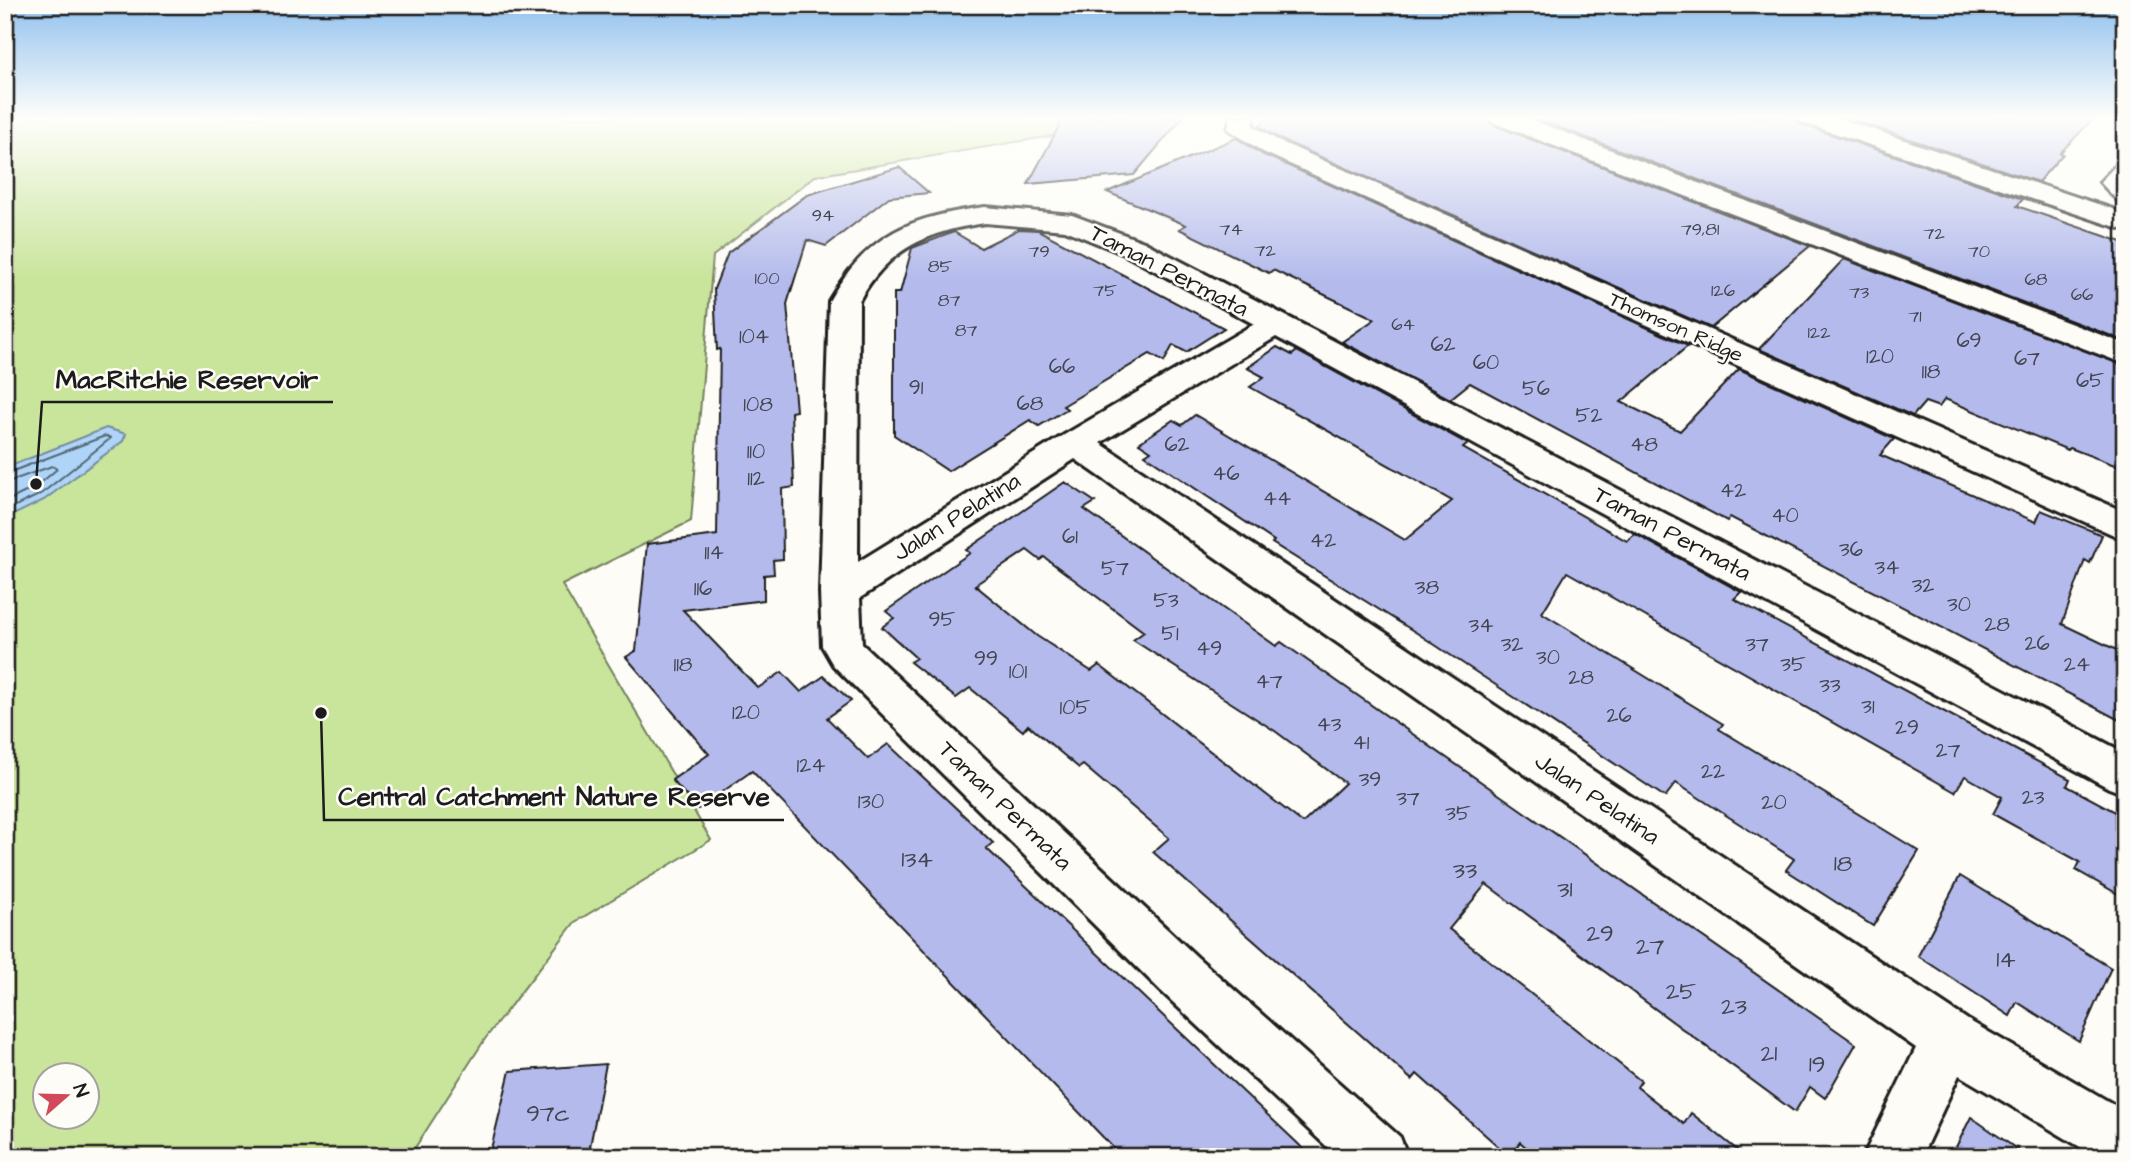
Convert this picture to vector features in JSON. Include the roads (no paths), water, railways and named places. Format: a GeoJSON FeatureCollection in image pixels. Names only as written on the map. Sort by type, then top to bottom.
{"type":"FeatureCollection","features":[{"type":"Feature","properties":{"kind":"street","name":"Thomson Ridge"},"geometry":{"type":"LineString","coordinates":[[1326,171],[2125,527]]}},
{"type":"Feature","properties":{"kind":"street"},"geometry":{"type":"LineString","coordinates":[[1643,171],[2125,355]]}},
{"type":"Feature","properties":{"kind":"street"},"geometry":{"type":"LineString","coordinates":[[1973,171],[2125,222]]}},
{"type":"Feature","properties":{"kind":"street","name":"Taman Permata"},"geometry":{"type":"LineString","coordinates":[[1380,1157],[1179,974],[847,654],[841,636],[839,592],[844,300],[860,272],[897,240],[926,227],[970,217],[1014,215],[1072,223],[1134,248],[1274,325],[2125,775]]}},
{"type":"Feature","properties":{"kind":"street","name":"Jalan Pelatina"},"geometry":{"type":"LineString","coordinates":[[839,592],[1076,443],[1274,325]]}},
{"type":"Feature","properties":{"kind":"street","name":"Jalan Pelatina"},"geometry":{"type":"LineString","coordinates":[[1076,443],[1949,1039],[2125,1142]]}},
{"type":"Feature","properties":{"kind":"street"},"geometry":{"type":"LineString","coordinates":[[1891,1157],[1949,1039]]}},
{"type":"Feature","properties":{"kind":"water"},"geometry":{"type":"Polygon","coordinates":[[[106,428],[126,434],[123,441],[44,500],[5,519],[5,468],[106,428]]]}},
{"type":"Feature","properties":{"kind":"place","name":"MacRitchie Reservoir"},"geometry":{"type":"Point","coordinates":[36,484]}},
{"type":"Feature","properties":{"kind":"place","name":"Central Catchment Nature Reserve"},"geometry":{"type":"Point","coordinates":[321,713]}}]}
